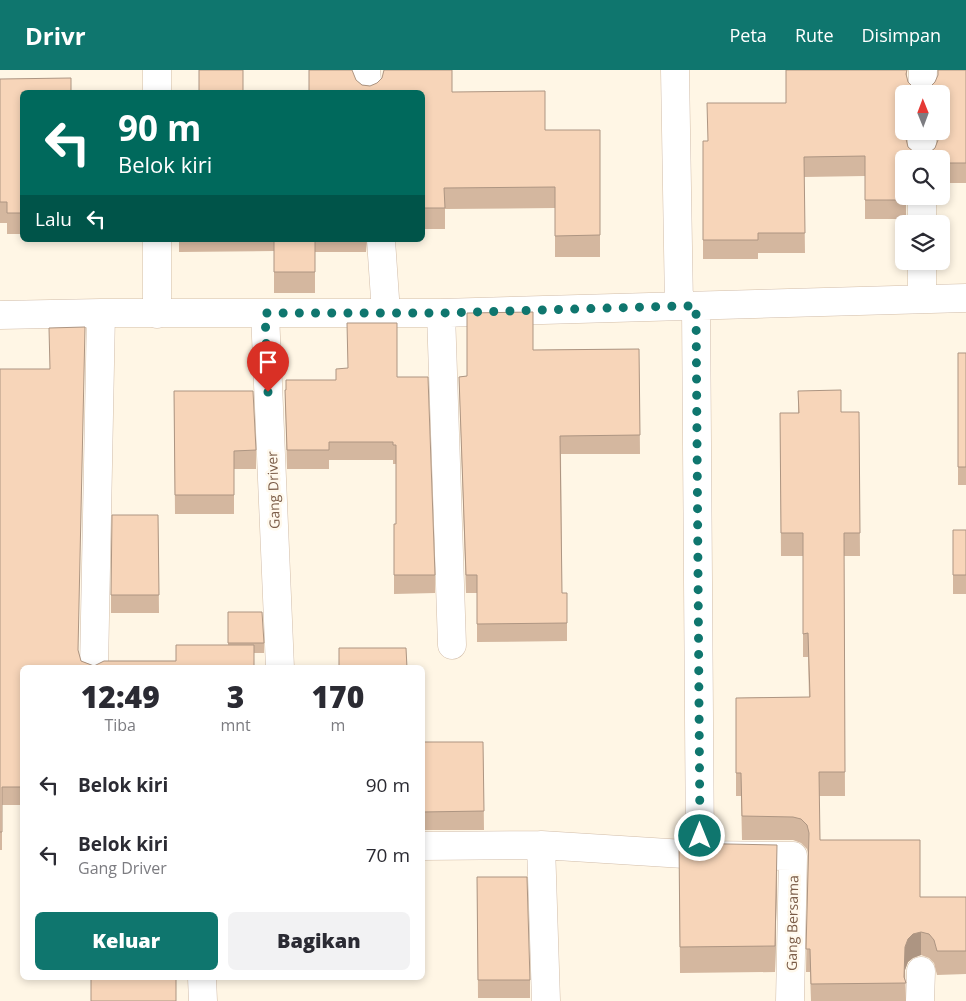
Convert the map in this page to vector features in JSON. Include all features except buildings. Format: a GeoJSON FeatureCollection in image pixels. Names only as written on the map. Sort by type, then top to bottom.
{"type":"FeatureCollection","features":[{"type":"Feature","properties":{"kind":"street"},"geometry":{"type":"LineString","coordinates":[[157,70],[157,90]]}},
{"type":"Feature","properties":{"kind":"street"},"geometry":{"type":"LineString","coordinates":[[366,70],[368,90]]}},
{"type":"Feature","properties":{"kind":"street"},"geometry":{"type":"LineString","coordinates":[[425,846],[541,845],[700,855],[687,306],[675,70]]}},
{"type":"Feature","properties":{"kind":"street"},"geometry":{"type":"LineString","coordinates":[[922,85],[923,70]]}},
{"type":"Feature","properties":{"kind":"street"},"geometry":{"type":"LineString","coordinates":[[157,242],[157,314]]}},
{"type":"Feature","properties":{"kind":"street"},"geometry":{"type":"LineString","coordinates":[[381,242],[386,313]]}},
{"type":"Feature","properties":{"kind":"street"},"geometry":{"type":"LineString","coordinates":[[922,270],[922,299]]}},
{"type":"Feature","properties":{"kind":"street"},"geometry":{"type":"LineString","coordinates":[[0,315],[101,313],[441,313],[966,298]]}},
{"type":"Feature","properties":{"kind":"street"},"geometry":{"type":"LineString","coordinates":[[94,665],[101,313]]}},
{"type":"Feature","properties":{"kind":"street","name":"Gang Driver"},"geometry":{"type":"LineString","coordinates":[[265,313],[280,665]]}},
{"type":"Feature","properties":{"kind":"street"},"geometry":{"type":"LineString","coordinates":[[441,313],[452,645]]}},
{"type":"Feature","properties":{"kind":"street"},"geometry":{"type":"LineString","coordinates":[[541,845],[546,1001]]}},
{"type":"Feature","properties":{"kind":"street","name":"Gang Bersama"},"geometry":{"type":"LineString","coordinates":[[700,855],[793,856],[790,1001]]}},
{"type":"Feature","properties":{"kind":"street"},"geometry":{"type":"LineString","coordinates":[[920,1001],[921,971]]}},
{"type":"Feature","properties":{"kind":"street"},"geometry":{"type":"LineString","coordinates":[[202,980],[202,1001]]}},
{"type":"Feature","properties":{"kind":"route"},"geometry":{"type":"LineString","coordinates":[[268,392],[265,313],[441,313],[696,306],[700,836]]}}]}
